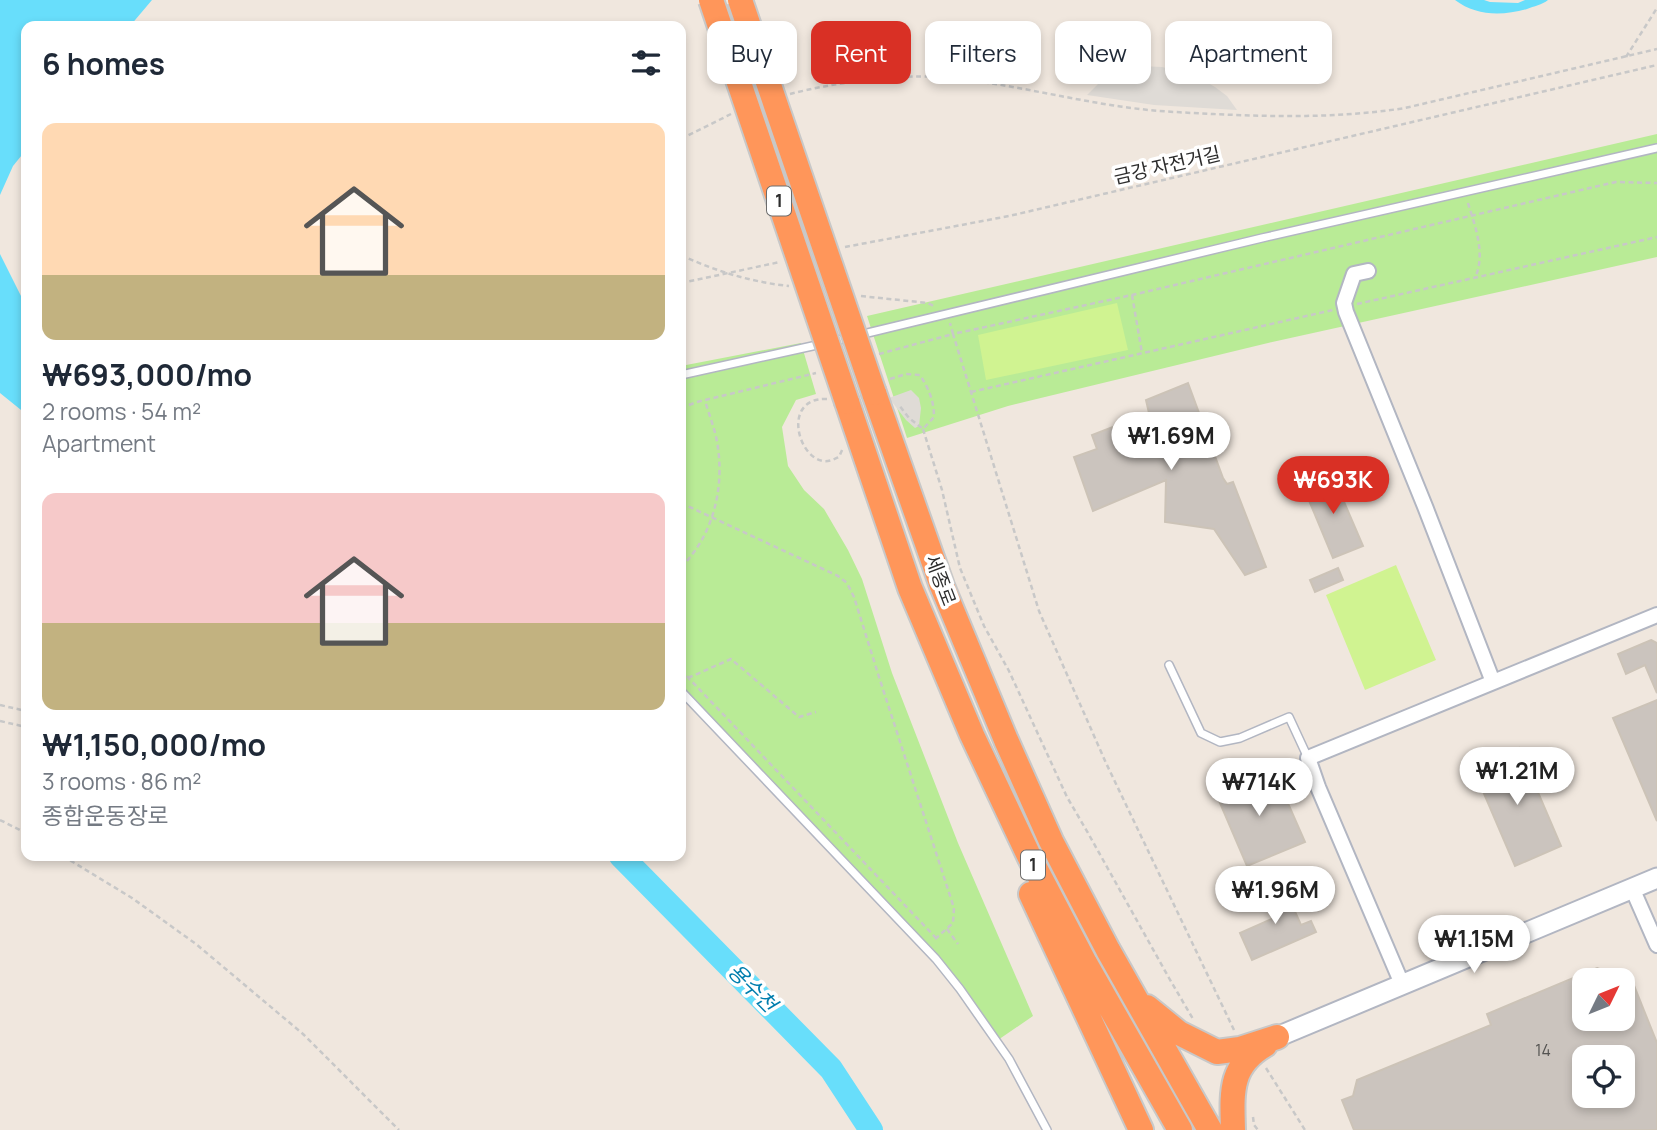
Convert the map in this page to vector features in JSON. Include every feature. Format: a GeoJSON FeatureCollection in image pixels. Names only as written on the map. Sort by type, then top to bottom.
{"type":"FeatureCollection","features":[{"type":"Feature","properties":{"kind":"highway","name":"세종로"},"geometry":{"type":"LineString","coordinates":[[711,0],[910,588],[972,735],[1030,858],[1085,963],[1180,1130]]}},
{"type":"Feature","properties":{"kind":"highway","name":"세종로"},"geometry":{"type":"LineString","coordinates":[[740,0],[885,391],[942,586],[1006,740],[1051,841],[1108,950],[1210,1130]]}},
{"type":"Feature","properties":{"kind":"highway"},"geometry":{"type":"LineString","coordinates":[[910,588],[986,795],[1141,1130]]}},
{"type":"Feature","properties":{"kind":"highway"},"geometry":{"type":"LineString","coordinates":[[1108,950],[1231,1130]]}},
{"type":"Feature","properties":{"kind":"highway"},"geometry":{"type":"LineString","coordinates":[[1144,1005],[1179,1033],[1217,1052],[1240,1049],[1277,1037]]}},
{"type":"Feature","properties":{"kind":"highway"},"geometry":{"type":"LineString","coordinates":[[1231,1130],[1234,1081],[1240,1068],[1254,1051],[1277,1037]]}},
{"type":"Feature","properties":{"kind":"street"},"geometry":{"type":"LineString","coordinates":[[1368,271],[1354,274],[1345,307],[1493,682]]}},
{"type":"Feature","properties":{"kind":"street"},"geometry":{"type":"LineString","coordinates":[[1402,984],[1308,758],[1657,615]]}},
{"type":"Feature","properties":{"kind":"street"},"geometry":{"type":"LineString","coordinates":[[1277,1037],[1657,878]]}},
{"type":"Feature","properties":{"kind":"street"},"geometry":{"type":"LineString","coordinates":[[1632,888],[1657,945]]}},
{"type":"Feature","properties":{"kind":"lane"},"geometry":{"type":"LineString","coordinates":[[686,374],[1657,148]]}},
{"type":"Feature","properties":{"kind":"lane"},"geometry":{"type":"LineString","coordinates":[[1169,665],[1201,733],[1220,742],[1240,738],[1289,717],[1308,758]]}},
{"type":"Feature","properties":{"kind":"lane"},"geometry":{"type":"LineString","coordinates":[[686,696],[926,948],[960,989],[1009,1059],[1047,1130]]}},
{"type":"Feature","properties":{"kind":"path"},"geometry":{"type":"LineString","coordinates":[[1626,57],[1657,8]]}},
{"type":"Feature","properties":{"kind":"path"},"geometry":{"type":"LineString","coordinates":[[788,95],[854,82],[935,77],[969,80],[1149,110],[1239,115],[1342,115],[1405,108],[1657,49]]}},
{"type":"Feature","properties":{"kind":"path","name":"금강 자전거길"},"geometry":{"type":"LineString","coordinates":[[836,249],[1009,216],[1657,65]]}},
{"type":"Feature","properties":{"kind":"path"},"geometry":{"type":"LineString","coordinates":[[1082,99],[1087,95]]}},
{"type":"Feature","properties":{"kind":"path"},"geometry":{"type":"LineString","coordinates":[[1237,110],[1239,115]]}},
{"type":"Feature","properties":{"kind":"path"},"geometry":{"type":"LineString","coordinates":[[686,137],[736,112]]}},
{"type":"Feature","properties":{"kind":"path"},"geometry":{"type":"LineString","coordinates":[[874,356],[953,334],[1606,184],[1657,183]]}},
{"type":"Feature","properties":{"kind":"path"},"geometry":{"type":"LineString","coordinates":[[1465,192],[1479,244],[1480,258],[1475,278]]}},
{"type":"Feature","properties":{"kind":"path"},"geometry":{"type":"LineString","coordinates":[[971,392],[1657,237]]}},
{"type":"Feature","properties":{"kind":"path"},"geometry":{"type":"LineString","coordinates":[[686,257],[730,274]]}},
{"type":"Feature","properties":{"kind":"path"},"geometry":{"type":"LineString","coordinates":[[686,282],[783,261]]}},
{"type":"Feature","properties":{"kind":"path"},"geometry":{"type":"LineString","coordinates":[[1132,295],[1142,353]]}},
{"type":"Feature","properties":{"kind":"path"},"geometry":{"type":"LineString","coordinates":[[946,314],[1049,635],[1121,797],[1237,1036]]}},
{"type":"Feature","properties":{"kind":"path"},"geometry":{"type":"LineString","coordinates":[[686,406],[819,373]]}},
{"type":"Feature","properties":{"kind":"path"},"geometry":{"type":"LineString","coordinates":[[923,429],[934,417],[934,404],[920,375],[906,374],[885,391],[909,418],[923,429],[942,490],[960,568],[984,626],[1009,671],[1067,797],[1196,1023]]}},
{"type":"Feature","properties":{"kind":"path"},"geometry":{"type":"LineString","coordinates":[[820,399],[800,410],[798,420],[803,445],[811,455],[831,461],[839,457],[843,449],[842,438]]}},
{"type":"Feature","properties":{"kind":"path"},"geometry":{"type":"LineString","coordinates":[[686,562],[705,535],[717,503],[720,467],[716,437],[705,401]]}},
{"type":"Feature","properties":{"kind":"path"},"geometry":{"type":"LineString","coordinates":[[686,505],[838,576],[847,583],[854,597],[954,908],[953,923],[926,948]]}},
{"type":"Feature","properties":{"kind":"path"},"geometry":{"type":"LineString","coordinates":[[688,678],[731,659],[799,717],[816,712]]}},
{"type":"Feature","properties":{"kind":"path"},"geometry":{"type":"LineString","coordinates":[[686,676],[936,938]]}},
{"type":"Feature","properties":{"kind":"path"},"geometry":{"type":"LineString","coordinates":[[0,705],[21,711]]}},
{"type":"Feature","properties":{"kind":"path"},"geometry":{"type":"LineString","coordinates":[[0,720],[21,726]]}},
{"type":"Feature","properties":{"kind":"path"},"geometry":{"type":"LineString","coordinates":[[0,820],[21,830]]}},
{"type":"Feature","properties":{"kind":"path"},"geometry":{"type":"LineString","coordinates":[[71,861],[132,898],[196,944],[303,1034],[399,1130]]}},
{"type":"Feature","properties":{"kind":"path"},"geometry":{"type":"LineString","coordinates":[[947,929],[958,944]]}},
{"type":"Feature","properties":{"kind":"path"},"geometry":{"type":"LineString","coordinates":[[1264,1065],[1305,1130]]}},
{"type":"Feature","properties":{"kind":"green space"},"geometry":{"type":"Polygon","coordinates":[[[1657,134],[1657,257],[1268,343],[1008,406],[907,438],[867,316],[1657,134]]]}},
{"type":"Feature","properties":{"kind":"green space"},"geometry":{"type":"Polygon","coordinates":[[[1117,303],[1128,350],[986,380],[978,335],[1117,303]]]}},
{"type":"Feature","properties":{"kind":"green space"},"geometry":{"type":"Polygon","coordinates":[[[801,343],[816,394],[796,400],[782,427],[788,466],[804,490],[824,509],[862,579],[892,673],[958,843],[1033,1016],[995,1042],[925,951],[686,698],[686,365],[801,343]]]}},
{"type":"Feature","properties":{"kind":"green space"},"geometry":{"type":"Polygon","coordinates":[[[1396,565],[1436,660],[1365,690],[1326,595],[1396,565]]]}},
{"type":"Feature","properties":{"kind":"shaded area"},"geometry":{"type":"Polygon","coordinates":[[[1151,66],[1162,67],[1165,68],[1165,84],[1210,84],[1227,96],[1237,110],[1154,105],[1087,95],[1098,84],[1151,84],[1151,66]]]}},
{"type":"Feature","properties":{"kind":"shaded area"},"geometry":{"type":"Polygon","coordinates":[[[911,390],[919,398],[921,408],[919,426],[915,428],[889,398],[911,390]]]}},
{"type":"Feature","properties":{"kind":"water"},"geometry":{"type":"Polygon","coordinates":[[[0,0],[152,0],[134,21],[21,21],[21,156],[13,166],[0,195],[0,0]]]}},
{"type":"Feature","properties":{"kind":"water"},"geometry":{"type":"Polygon","coordinates":[[[1455,0],[1518,3],[1525,0],[1548,0],[1527,9],[1490,13],[1480,12],[1455,0]]]}},
{"type":"Feature","properties":{"kind":"water"},"geometry":{"type":"Polygon","coordinates":[[[0,254],[21,296],[21,410],[0,393],[0,254]]]}},
{"type":"Feature","properties":{"kind":"building"},"geometry":{"type":"Polygon","coordinates":[[[1188,383],[1223,478],[1227,484],[1233,482],[1266,567],[1245,575],[1214,529],[1165,522],[1166,480],[1093,511],[1074,457],[1097,449],[1092,435],[1149,413],[1146,400],[1188,383]]]}},
{"type":"Feature","properties":{"kind":"building"},"geometry":{"type":"Polygon","coordinates":[[[1332,474],[1363,546],[1333,558],[1303,486],[1332,474]]]}},
{"type":"Feature","properties":{"kind":"building"},"geometry":{"type":"Polygon","coordinates":[[[1338,568],[1343,580],[1315,592],[1310,580],[1338,568]]]}},
{"type":"Feature","properties":{"kind":"building"},"geometry":{"type":"Polygon","coordinates":[[[1651,640],[1657,643],[1657,693],[1645,665],[1626,674],[1618,654],[1651,640]]]}},
{"type":"Feature","properties":{"kind":"building"},"geometry":{"type":"Polygon","coordinates":[[[1657,700],[1657,821],[1613,718],[1657,700]]]}},
{"type":"Feature","properties":{"kind":"building"},"geometry":{"type":"Polygon","coordinates":[[[1519,748],[1561,846],[1515,866],[1473,768],[1519,748]]]}},
{"type":"Feature","properties":{"kind":"building"},"geometry":{"type":"Polygon","coordinates":[[[1245,775],[1250,787],[1276,776],[1305,842],[1247,866],[1214,789],[1245,775]]]}},
{"type":"Feature","properties":{"kind":"building"},"geometry":{"type":"Polygon","coordinates":[[[1273,879],[1287,910],[1293,907],[1301,925],[1311,921],[1316,932],[1252,960],[1240,933],[1274,918],[1260,885],[1273,879]]]}},
{"type":"Feature","properties":{"kind":"building"},"geometry":{"type":"Polygon","coordinates":[[[1572,978],[1572,1031],[1635,1031],[1635,988],[1657,1043],[1657,1130],[1354,1130],[1342,1100],[1353,1096],[1357,1080],[1491,1025],[1487,1014],[1572,978]]]}},
{"type":"Feature","properties":{"kind":"waterway","name":"용수천"},"geometry":{"type":"LineString","coordinates":[[626,861],[831,1069],[871,1130]]}}]}
